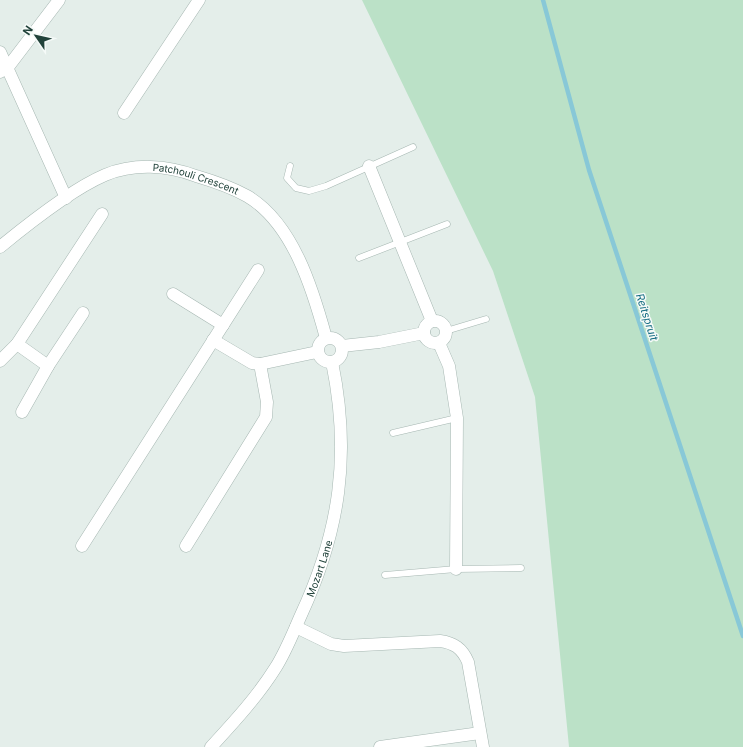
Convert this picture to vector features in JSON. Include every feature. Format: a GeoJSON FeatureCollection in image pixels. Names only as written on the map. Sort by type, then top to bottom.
{"type":"FeatureCollection","features":[{"type":"Feature","properties":{"kind":"street"},"geometry":{"type":"LineString","coordinates":[[4,69],[59,0]]}},
{"type":"Feature","properties":{"kind":"street"},"geometry":{"type":"LineString","coordinates":[[124,113],[199,0]]}},
{"type":"Feature","properties":{"kind":"street"},"geometry":{"type":"LineString","coordinates":[[0,52],[4,69],[66,198]]}},
{"type":"Feature","properties":{"kind":"street"},"geometry":{"type":"LineString","coordinates":[[369,166],[432,321]]}},
{"type":"Feature","properties":{"kind":"street","name":"Patchouli Crescent"},"geometry":{"type":"LineString","coordinates":[[0,247],[66,198],[105,175],[117,171],[148,167],[164,167],[182,171],[232,189],[247,197],[272,218],[286,236],[313,295],[326,338]]}},
{"type":"Feature","properties":{"kind":"street"},"geometry":{"type":"LineString","coordinates":[[0,361],[17,344],[102,214]]}},
{"type":"Feature","properties":{"kind":"street"},"geometry":{"type":"LineString","coordinates":[[82,546],[258,270]]}},
{"type":"Feature","properties":{"kind":"street"},"geometry":{"type":"LineString","coordinates":[[173,294],[223,325]]}},
{"type":"Feature","properties":{"kind":"street"},"geometry":{"type":"LineString","coordinates":[[22,412],[48,366],[83,313]]}},
{"type":"Feature","properties":{"kind":"street"},"geometry":{"type":"LineString","coordinates":[[432,321],[442,323],[446,331],[443,340],[439,343]]}},
{"type":"Feature","properties":{"kind":"street"},"geometry":{"type":"LineString","coordinates":[[432,321],[425,328],[424,333],[429,341],[439,343]]}},
{"type":"Feature","properties":{"kind":"street"},"geometry":{"type":"LineString","coordinates":[[342,346],[379,342],[424,333]]}},
{"type":"Feature","properties":{"kind":"street"},"geometry":{"type":"LineString","coordinates":[[326,338],[337,339],[342,346],[341,355],[332,362],[323,360],[317,352],[318,344],[326,338]]}},
{"type":"Feature","properties":{"kind":"street"},"geometry":{"type":"LineString","coordinates":[[214,340],[252,363],[260,364],[317,352]]}},
{"type":"Feature","properties":{"kind":"street"},"geometry":{"type":"LineString","coordinates":[[439,343],[449,366],[457,418],[456,569]]}},
{"type":"Feature","properties":{"kind":"street"},"geometry":{"type":"LineString","coordinates":[[17,344],[48,366]]}},
{"type":"Feature","properties":{"kind":"street","name":"Mozart Lane"},"geometry":{"type":"LineString","coordinates":[[211,747],[268,678],[281,659],[322,566],[338,502],[342,460],[336,383],[332,362]]}},
{"type":"Feature","properties":{"kind":"street"},"geometry":{"type":"LineString","coordinates":[[186,546],[266,417],[267,402],[260,364]]}},
{"type":"Feature","properties":{"kind":"street"},"geometry":{"type":"LineString","coordinates":[[296,627],[332,644],[344,646],[440,641],[449,642],[458,646],[464,653],[468,662],[483,747]]}},
{"type":"Feature","properties":{"kind":"street"},"geometry":{"type":"LineString","coordinates":[[380,747],[480,733]]}},
{"type":"Feature","properties":{"kind":"lane"},"geometry":{"type":"LineString","coordinates":[[290,166],[287,178],[296,188],[309,191],[413,147]]}},
{"type":"Feature","properties":{"kind":"lane"},"geometry":{"type":"LineString","coordinates":[[360,258],[447,224]]}},
{"type":"Feature","properties":{"kind":"lane"},"geometry":{"type":"LineString","coordinates":[[446,331],[486,319]]}},
{"type":"Feature","properties":{"kind":"lane"},"geometry":{"type":"LineString","coordinates":[[393,433],[457,418]]}},
{"type":"Feature","properties":{"kind":"lane"},"geometry":{"type":"LineString","coordinates":[[385,575],[456,569],[521,568]]}},
{"type":"Feature","properties":{"kind":"green space","name":"Reitspruit"},"geometry":{"type":"Polygon","coordinates":[[[362,0],[743,0],[743,747],[569,747],[535,397],[493,271],[362,0]]]}},
{"type":"Feature","properties":{"kind":"waterway","name":"Reitspruit"},"geometry":{"type":"LineString","coordinates":[[543,0],[589,170],[743,636]]}}]}
